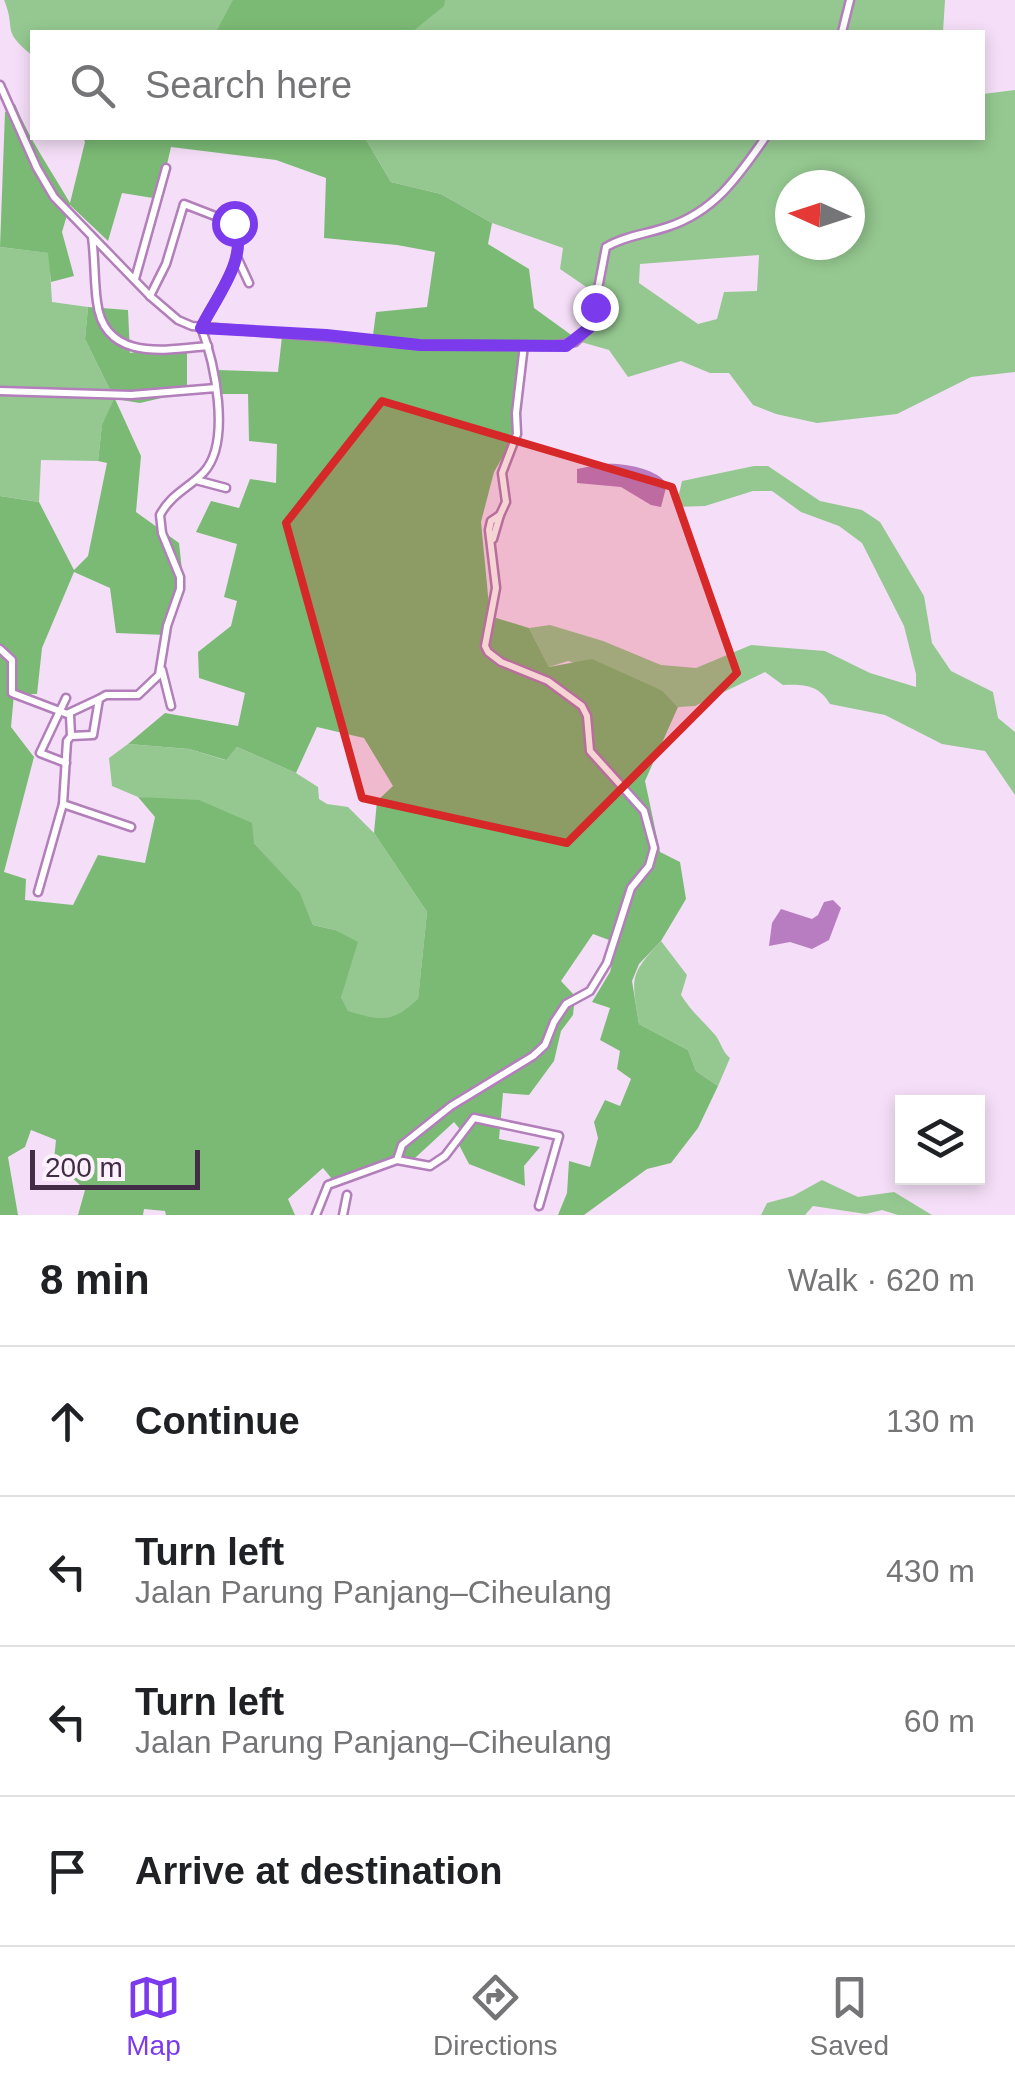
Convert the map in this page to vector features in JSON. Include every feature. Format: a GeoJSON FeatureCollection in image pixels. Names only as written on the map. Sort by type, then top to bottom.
{"type":"FeatureCollection","features":[{"type":"Feature","properties":{"kind":"street"},"geometry":{"type":"LineString","coordinates":[[842,30],[850,0]]}},
{"type":"Feature","properties":{"kind":"street"},"geometry":{"type":"LineString","coordinates":[[0,86],[54,197],[178,320],[201,328],[420,345],[566,346],[583,336],[592,320],[606,247],[699,213],[728,190],[764,140]]}},
{"type":"Feature","properties":{"kind":"street"},"geometry":{"type":"LineString","coordinates":[[135,280],[166,168]]}},
{"type":"Feature","properties":{"kind":"street"},"geometry":{"type":"LineString","coordinates":[[64,712],[106,695],[138,695],[156,680],[161,669],[167,626],[180,584],[162,533],[160,515],[173,495],[207,468],[213,453],[219,410],[201,328],[237,257],[234,223],[184,204],[166,264],[150,296]]}},
{"type":"Feature","properties":{"kind":"street"},"geometry":{"type":"LineString","coordinates":[[92,238],[96,301],[102,321],[111,333],[137,349],[208,346]]}},
{"type":"Feature","properties":{"kind":"street"},"geometry":{"type":"LineString","coordinates":[[237,257],[249,283]]}},
{"type":"Feature","properties":{"kind":"street"},"geometry":{"type":"LineString","coordinates":[[398,1160],[402,1145],[451,1106],[546,1045],[566,1004],[590,990],[607,963],[632,888],[649,866],[654,848],[644,812],[590,752],[587,716],[578,702],[548,681],[501,662],[485,646],[496,588],[489,530],[506,502],[502,487],[504,465],[517,434],[524,345]]}},
{"type":"Feature","properties":{"kind":"street"},"geometry":{"type":"LineString","coordinates":[[0,391],[131,395],[216,388]]}},
{"type":"Feature","properties":{"kind":"street"},"geometry":{"type":"LineString","coordinates":[[194,480],[226,488]]}},
{"type":"Feature","properties":{"kind":"street"},"geometry":{"type":"LineString","coordinates":[[0,649],[12,660],[12,693],[64,712],[72,719],[63,804],[38,892]]}},
{"type":"Feature","properties":{"kind":"street"},"geometry":{"type":"LineString","coordinates":[[161,669],[171,706]]}},
{"type":"Feature","properties":{"kind":"street"},"geometry":{"type":"LineString","coordinates":[[66,698],[64,712],[40,753],[66,763]]}},
{"type":"Feature","properties":{"kind":"street"},"geometry":{"type":"LineString","coordinates":[[71,736],[93,735],[99,699]]}},
{"type":"Feature","properties":{"kind":"street"},"geometry":{"type":"LineString","coordinates":[[63,804],[131,827]]}},
{"type":"Feature","properties":{"kind":"street"},"geometry":{"type":"LineString","coordinates":[[316,1215],[328,1185],[398,1160],[430,1166],[445,1156],[474,1118],[559,1136],[539,1206]]}},
{"type":"Feature","properties":{"kind":"street"},"geometry":{"type":"LineString","coordinates":[[342,1215],[348,1195]]}},
{"type":"Feature","properties":{"kind":"highlighted area"},"geometry":{"type":"Polygon","coordinates":[[[382,401],[672,487],[737,673],[567,843],[362,798],[286,523],[382,401]]]}},
{"type":"Feature","properties":{"kind":"green space"},"geometry":{"type":"Polygon","coordinates":[[[4,0],[945,0],[943,30],[30,30],[30,53],[13,34],[4,0]]]}},
{"type":"Feature","properties":{"kind":"green space"},"geometry":{"type":"Polygon","coordinates":[[[233,0],[445,0],[444,6],[414,30],[217,30],[233,0]]]}},
{"type":"Feature","properties":{"kind":"green space"},"geometry":{"type":"Polygon","coordinates":[[[1015,90],[1015,372],[971,377],[897,414],[817,423],[753,405],[729,373],[710,373],[681,361],[628,377],[609,350],[581,342],[593,321],[598,295],[560,269],[563,248],[492,223],[441,194],[391,182],[366,140],[985,140],[985,94],[1015,90]],[[759,255],[640,264],[639,283],[698,324],[717,319],[724,292],[757,291],[759,255]]]}},
{"type":"Feature","properties":{"kind":"green space"},"geometry":{"type":"Polygon","coordinates":[[[15,104],[30,140],[70,203],[84,140],[366,140],[391,182],[441,194],[492,223],[488,244],[529,269],[534,308],[581,342],[562,346],[521,345],[515,436],[494,472],[481,522],[490,616],[529,628],[549,667],[592,659],[663,691],[678,707],[645,781],[660,852],[680,862],[686,899],[661,941],[639,964],[632,981],[639,1024],[688,1050],[696,1071],[718,1086],[698,1128],[671,1163],[647,1169],[584,1215],[558,1215],[567,1193],[569,1161],[590,1167],[598,1138],[594,1122],[605,1100],[620,1106],[631,1079],[617,1069],[620,1051],[600,1040],[610,1008],[592,1002],[610,972],[617,943],[593,934],[561,981],[575,996],[573,1015],[561,1031],[554,1061],[529,1095],[503,1093],[499,1139],[540,1147],[524,1166],[525,1186],[469,1164],[458,1143],[464,1134],[454,1122],[415,1158],[391,1162],[337,1185],[323,1168],[288,1199],[295,1215],[166,1215],[165,1211],[144,1209],[143,1215],[78,1215],[85,1190],[54,1160],[56,1140],[31,1130],[25,1147],[8,1157],[18,1215],[0,1215],[0,496],[39,502],[74,570],[88,556],[107,463],[98,461],[102,425],[114,398],[85,339],[88,307],[128,310],[130,353],[187,343],[187,392],[140,403],[115,399],[141,456],[136,512],[179,543],[184,588],[166,635],[116,633],[110,588],[74,572],[42,648],[37,694],[14,694],[11,727],[34,757],[4,872],[26,879],[25,900],[73,905],[98,855],[145,863],[155,817],[138,797],[199,800],[252,823],[254,843],[300,893],[313,925],[335,930],[358,942],[341,997],[348,1011],[378,1018],[401,1012],[418,999],[427,912],[374,833],[377,801],[393,786],[364,738],[317,727],[296,773],[237,747],[226,760],[189,749],[128,744],[165,713],[238,726],[245,693],[199,678],[198,652],[231,626],[237,601],[224,597],[237,544],[196,532],[211,501],[239,508],[250,479],[276,483],[277,444],[249,441],[248,394],[222,394],[218,370],[278,372],[283,328],[373,335],[376,312],[427,307],[435,252],[324,238],[326,178],[276,160],[171,147],[159,199],[122,193],[108,241],[70,205],[62,232],[74,276],[51,282],[48,253],[0,247],[5,112],[15,104]]]}},
{"type":"Feature","properties":{"kind":"green space"},"geometry":{"type":"Polygon","coordinates":[[[0,247],[49,253],[52,302],[88,307],[85,339],[114,398],[102,426],[98,461],[41,460],[39,502],[0,496],[0,247]]]}},
{"type":"Feature","properties":{"kind":"green space"},"geometry":{"type":"Polygon","coordinates":[[[768,466],[820,501],[862,510],[880,522],[924,596],[932,643],[951,671],[993,692],[998,718],[1015,732],[1015,795],[985,751],[942,744],[885,715],[830,704],[816,689],[783,685],[765,672],[695,706],[678,707],[663,691],[568,661],[549,667],[529,628],[550,625],[661,665],[696,668],[751,645],[825,651],[870,673],[916,687],[904,626],[862,543],[839,526],[801,512],[772,491],[753,491],[705,506],[676,507],[682,481],[768,466]]]}},
{"type":"Feature","properties":{"kind":"green space"},"geometry":{"type":"Polygon","coordinates":[[[128,744],[189,749],[225,760],[237,747],[296,773],[318,787],[319,799],[327,804],[348,807],[374,833],[427,912],[418,1000],[386,1018],[348,1012],[341,997],[335,930],[313,925],[300,894],[254,843],[160,799],[138,797],[112,786],[109,758],[128,744]]]}},
{"type":"Feature","properties":{"kind":"green space"},"geometry":{"type":"Polygon","coordinates":[[[661,941],[687,975],[681,995],[730,1058],[718,1086],[696,1071],[688,1050],[639,1024],[635,978],[661,941]]]}},
{"type":"Feature","properties":{"kind":"green space"},"geometry":{"type":"Polygon","coordinates":[[[822,1180],[858,1197],[894,1192],[932,1215],[898,1215],[882,1210],[866,1214],[813,1206],[805,1215],[761,1215],[767,1203],[793,1196],[822,1180]]]}},
{"type":"Feature","properties":{"kind":"shaded area"},"geometry":{"type":"Polygon","coordinates":[[[602,464],[638,467],[662,478],[667,484],[661,507],[621,487],[577,483],[577,469],[602,464]]]}},
{"type":"Feature","properties":{"kind":"shaded area"},"geometry":{"type":"Polygon","coordinates":[[[833,900],[841,908],[829,940],[812,949],[790,942],[769,946],[772,923],[781,909],[812,919],[824,902],[833,900]]]}},
{"type":"Feature","properties":{"kind":"route"},"geometry":{"type":"LineString","coordinates":[[234,223],[239,242],[237,257],[201,328],[420,345],[566,346],[589,328],[595,307]]}}]}
